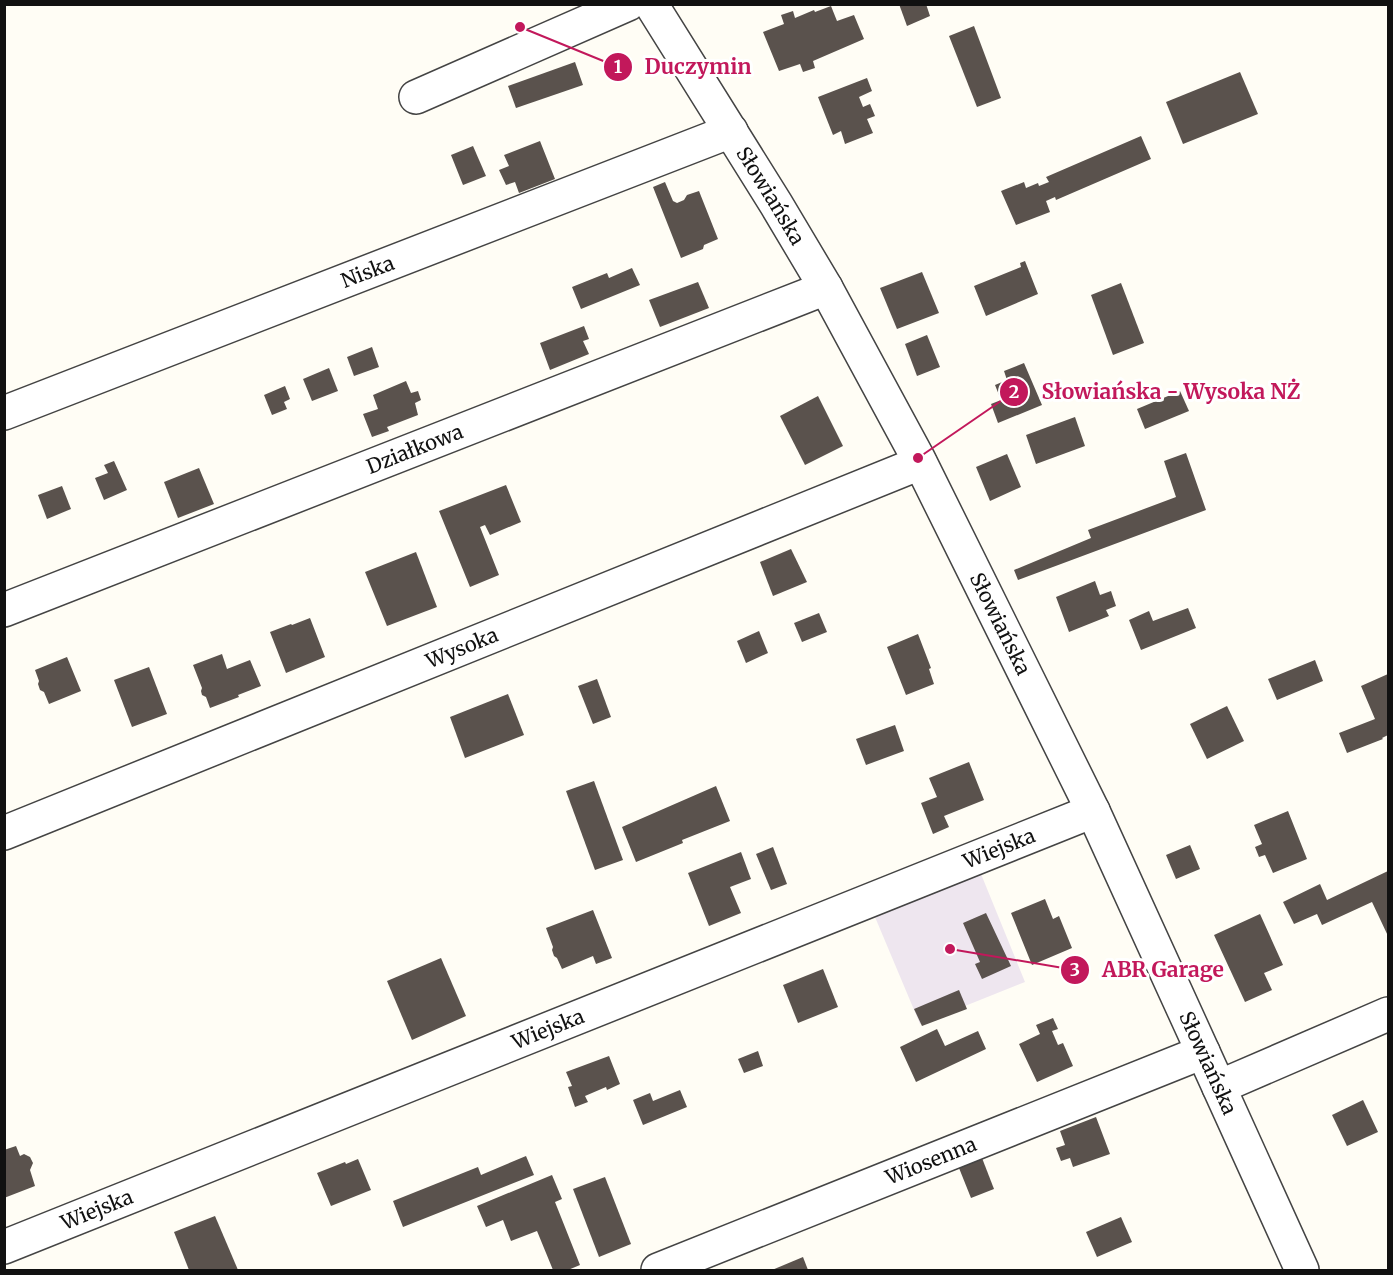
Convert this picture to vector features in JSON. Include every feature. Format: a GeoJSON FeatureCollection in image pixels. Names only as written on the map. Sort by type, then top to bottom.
{"type":"FeatureCollection","features":[{"type":"Feature","properties":{"kind":"street"},"geometry":{"type":"LineString","coordinates":[[416,97],[628,4]]}},
{"type":"Feature","properties":{"kind":"street","name":"Słowiańska"},"geometry":{"type":"LineString","coordinates":[[651,4],[826,288],[955,531],[1093,811],[1302,1270]]}},
{"type":"Feature","properties":{"kind":"street","name":"Niska"},"geometry":{"type":"LineString","coordinates":[[4,412],[731,131]]}},
{"type":"Feature","properties":{"kind":"street","name":"Działkowa"},"geometry":{"type":"LineString","coordinates":[[4,610],[826,288]]}},
{"type":"Feature","properties":{"kind":"street","name":"Wysoka"},"geometry":{"type":"LineString","coordinates":[[4,832],[920,463]]}},
{"type":"Feature","properties":{"kind":"street","name":"Wiejska"},"geometry":{"type":"LineString","coordinates":[[4,1247],[1093,811]]}},
{"type":"Feature","properties":{"kind":"street"},"geometry":{"type":"LineString","coordinates":[[1219,1087],[1389,1014]]}},
{"type":"Feature","properties":{"kind":"street","name":"Wiosenna"},"geometry":{"type":"LineString","coordinates":[[658,1270],[1203,1052]]}},
{"type":"Feature","properties":{"kind":"shaded area"},"geometry":{"type":"Polygon","coordinates":[[[981,874],[1025,982],[920,1024],[875,917],[981,874]]]}},
{"type":"Feature","properties":{"kind":"building"},"geometry":{"type":"Polygon","coordinates":[[[899,4],[926,4],[930,16],[907,26],[899,4]]]}},
{"type":"Feature","properties":{"kind":"building"},"geometry":{"type":"Polygon","coordinates":[[[831,6],[837,21],[854,15],[864,39],[813,61],[815,68],[803,72],[800,64],[779,71],[763,32],[784,24],[781,15],[793,11],[795,18],[831,6]]]}},
{"type":"Feature","properties":{"kind":"building"},"geometry":{"type":"Polygon","coordinates":[[[974,26],[1001,98],[977,107],[949,36],[974,26]]]}},
{"type":"Feature","properties":{"kind":"building"},"geometry":{"type":"Polygon","coordinates":[[[575,62],[583,85],[516,108],[508,86],[575,62]]]}},
{"type":"Feature","properties":{"kind":"building"},"geometry":{"type":"Polygon","coordinates":[[[1240,72],[1258,114],[1183,144],[1166,102],[1240,72]]]}},
{"type":"Feature","properties":{"kind":"building"},"geometry":{"type":"Polygon","coordinates":[[[867,78],[872,91],[859,97],[863,107],[870,104],[875,116],[867,119],[873,133],[845,144],[841,131],[833,135],[818,97],[867,78]]]}},
{"type":"Feature","properties":{"kind":"building"},"geometry":{"type":"Polygon","coordinates":[[[1141,136],[1151,159],[1056,200],[1055,197],[1046,201],[1050,212],[1016,225],[1001,191],[1024,182],[1026,188],[1038,183],[1039,186],[1049,182],[1046,177],[1141,136]]]}},
{"type":"Feature","properties":{"kind":"building"},"geometry":{"type":"Polygon","coordinates":[[[540,141],[555,179],[519,193],[515,182],[506,185],[499,170],[509,166],[504,155],[540,141]]]}},
{"type":"Feature","properties":{"kind":"building"},"geometry":{"type":"Polygon","coordinates":[[[473,146],[486,176],[463,185],[451,155],[473,146]]]}},
{"type":"Feature","properties":{"kind":"building"},"geometry":{"type":"Polygon","coordinates":[[[665,182],[673,201],[677,203],[684,200],[687,195],[699,191],[718,239],[704,245],[703,249],[681,258],[653,187],[665,182]]]}},
{"type":"Feature","properties":{"kind":"building"},"geometry":{"type":"Polygon","coordinates":[[[1025,261],[1038,294],[986,316],[974,286],[1021,267],[1020,263],[1025,261]]]}},
{"type":"Feature","properties":{"kind":"building"},"geometry":{"type":"Polygon","coordinates":[[[632,268],[640,285],[581,309],[572,287],[607,273],[609,278],[632,268]]]}},
{"type":"Feature","properties":{"kind":"building"},"geometry":{"type":"Polygon","coordinates":[[[922,272],[939,313],[897,329],[880,288],[922,272]]]}},
{"type":"Feature","properties":{"kind":"building"},"geometry":{"type":"Polygon","coordinates":[[[698,282],[709,308],[660,327],[649,300],[698,282]]]}},
{"type":"Feature","properties":{"kind":"building"},"geometry":{"type":"Polygon","coordinates":[[[1121,283],[1144,343],[1113,355],[1091,295],[1121,283]]]}},
{"type":"Feature","properties":{"kind":"building"},"geometry":{"type":"Polygon","coordinates":[[[584,326],[589,339],[583,341],[589,354],[550,370],[540,343],[584,326]]]}},
{"type":"Feature","properties":{"kind":"building"},"geometry":{"type":"Polygon","coordinates":[[[927,335],[940,367],[917,376],[905,344],[927,335]]]}},
{"type":"Feature","properties":{"kind":"building"},"geometry":{"type":"Polygon","coordinates":[[[372,347],[379,367],[354,376],[347,357],[372,347]]]}},
{"type":"Feature","properties":{"kind":"building"},"geometry":{"type":"Polygon","coordinates":[[[1024,363],[1042,405],[998,423],[991,404],[1001,400],[995,385],[1007,380],[1004,371],[1024,363]]]}},
{"type":"Feature","properties":{"kind":"building"},"geometry":{"type":"Polygon","coordinates":[[[329,368],[338,391],[312,401],[303,379],[329,368]]]}},
{"type":"Feature","properties":{"kind":"building"},"geometry":{"type":"Polygon","coordinates":[[[406,381],[411,393],[418,391],[421,400],[415,403],[418,415],[387,427],[389,431],[372,437],[363,414],[378,409],[373,395],[406,381]]]}},
{"type":"Feature","properties":{"kind":"building"},"geometry":{"type":"Polygon","coordinates":[[[285,386],[290,399],[284,402],[287,409],[272,415],[264,395],[285,386]]]}},
{"type":"Feature","properties":{"kind":"building"},"geometry":{"type":"Polygon","coordinates":[[[1180,391],[1189,411],[1145,429],[1137,409],[1180,391]]]}},
{"type":"Feature","properties":{"kind":"building"},"geometry":{"type":"Polygon","coordinates":[[[818,396],[843,446],[805,465],[780,416],[818,396]]]}},
{"type":"Feature","properties":{"kind":"building"},"geometry":{"type":"Polygon","coordinates":[[[1075,417],[1085,446],[1036,464],[1026,435],[1075,417]]]}},
{"type":"Feature","properties":{"kind":"building"},"geometry":{"type":"Polygon","coordinates":[[[1186,453],[1206,510],[1018,580],[1014,570],[1091,538],[1088,530],[1176,497],[1164,461],[1186,453]]]}},
{"type":"Feature","properties":{"kind":"building"},"geometry":{"type":"Polygon","coordinates":[[[1007,454],[1021,487],[990,501],[976,467],[1007,454]]]}},
{"type":"Feature","properties":{"kind":"building"},"geometry":{"type":"Polygon","coordinates":[[[114,461],[127,490],[104,500],[95,478],[108,473],[104,465],[114,461]]]}},
{"type":"Feature","properties":{"kind":"building"},"geometry":{"type":"Polygon","coordinates":[[[199,468],[214,504],[178,518],[164,482],[199,468]]]}},
{"type":"Feature","properties":{"kind":"building"},"geometry":{"type":"Polygon","coordinates":[[[506,485],[521,522],[490,535],[485,525],[480,527],[499,575],[470,587],[439,511],[506,485]]]}},
{"type":"Feature","properties":{"kind":"building"},"geometry":{"type":"Polygon","coordinates":[[[62,486],[71,509],[47,519],[38,495],[62,486]]]}},
{"type":"Feature","properties":{"kind":"building"},"geometry":{"type":"Polygon","coordinates":[[[791,549],[807,582],[773,596],[760,562],[791,549]]]}},
{"type":"Feature","properties":{"kind":"building"},"geometry":{"type":"Polygon","coordinates":[[[416,552],[437,607],[387,626],[365,572],[416,552]]]}},
{"type":"Feature","properties":{"kind":"building"},"geometry":{"type":"Polygon","coordinates":[[[1095,581],[1100,595],[1111,591],[1116,606],[1106,610],[1109,616],[1069,632],[1056,597],[1095,581]]]}},
{"type":"Feature","properties":{"kind":"building"},"geometry":{"type":"Polygon","coordinates":[[[1188,608],[1196,628],[1141,650],[1129,620],[1149,611],[1153,621],[1188,608]]]}},
{"type":"Feature","properties":{"kind":"building"},"geometry":{"type":"Polygon","coordinates":[[[819,613],[827,632],[802,642],[794,623],[819,613]]]}},
{"type":"Feature","properties":{"kind":"building"},"geometry":{"type":"Polygon","coordinates":[[[310,618],[325,657],[286,673],[270,632],[310,618]]]}},
{"type":"Feature","properties":{"kind":"building"},"geometry":{"type":"Polygon","coordinates":[[[759,631],[768,653],[746,663],[737,641],[759,631]]]}},
{"type":"Feature","properties":{"kind":"building"},"geometry":{"type":"Polygon","coordinates":[[[918,634],[931,668],[929,669],[934,684],[906,695],[887,647],[918,634]]]}},
{"type":"Feature","properties":{"kind":"building"},"geometry":{"type":"Polygon","coordinates":[[[222,654],[227,669],[250,660],[261,686],[210,708],[206,697],[202,695],[202,688],[193,665],[222,654]]]}},
{"type":"Feature","properties":{"kind":"building"},"geometry":{"type":"Polygon","coordinates":[[[67,657],[81,691],[49,704],[44,692],[40,690],[35,670],[67,657]]]}},
{"type":"Feature","properties":{"kind":"building"},"geometry":{"type":"Polygon","coordinates":[[[1315,660],[1323,681],[1277,700],[1268,679],[1315,660]]]}},
{"type":"Feature","properties":{"kind":"building"},"geometry":{"type":"Polygon","coordinates":[[[149,667],[167,714],[132,727],[114,680],[149,667]]]}},
{"type":"Feature","properties":{"kind":"building"},"geometry":{"type":"Polygon","coordinates":[[[1388,674],[1388,735],[1347,753],[1339,733],[1375,719],[1361,686],[1388,674]]]}},
{"type":"Feature","properties":{"kind":"building"},"geometry":{"type":"Polygon","coordinates":[[[597,679],[611,717],[593,724],[578,686],[597,679]]]}},
{"type":"Feature","properties":{"kind":"building"},"geometry":{"type":"Polygon","coordinates":[[[508,694],[524,735],[465,758],[450,717],[508,694]]]}},
{"type":"Feature","properties":{"kind":"building"},"geometry":{"type":"Polygon","coordinates":[[[1227,706],[1244,741],[1207,759],[1190,724],[1227,706]]]}},
{"type":"Feature","properties":{"kind":"building"},"geometry":{"type":"Polygon","coordinates":[[[895,725],[904,751],[866,765],[856,739],[895,725]]]}},
{"type":"Feature","properties":{"kind":"building"},"geometry":{"type":"Polygon","coordinates":[[[969,762],[984,800],[944,816],[949,827],[933,834],[921,803],[937,797],[929,778],[969,762]]]}},
{"type":"Feature","properties":{"kind":"building"},"geometry":{"type":"Polygon","coordinates":[[[594,781],[623,860],[595,870],[566,791],[594,781]]]}},
{"type":"Feature","properties":{"kind":"building"},"geometry":{"type":"Polygon","coordinates":[[[716,786],[730,821],[636,862],[622,827],[716,786]]]}},
{"type":"Feature","properties":{"kind":"building"},"geometry":{"type":"Polygon","coordinates":[[[1288,811],[1307,859],[1273,873],[1265,855],[1259,857],[1255,847],[1262,844],[1254,825],[1288,811]]]}},
{"type":"Feature","properties":{"kind":"building"},"geometry":{"type":"Polygon","coordinates":[[[1190,845],[1200,869],[1176,879],[1166,855],[1190,845]]]}},
{"type":"Feature","properties":{"kind":"building"},"geometry":{"type":"Polygon","coordinates":[[[773,847],[787,884],[771,890],[756,854],[773,847]]]}},
{"type":"Feature","properties":{"kind":"building"},"geometry":{"type":"Polygon","coordinates":[[[741,852],[751,879],[730,887],[741,913],[709,926],[688,873],[741,852]]]}},
{"type":"Feature","properties":{"kind":"building"},"geometry":{"type":"Polygon","coordinates":[[[1388,871],[1388,936],[1372,902],[1322,925],[1317,914],[1294,924],[1283,902],[1320,884],[1327,900],[1388,871]]]}},
{"type":"Feature","properties":{"kind":"building"},"geometry":{"type":"Polygon","coordinates":[[[1045,899],[1053,919],[1059,916],[1072,948],[1032,965],[1011,913],[1045,899]]]}},
{"type":"Feature","properties":{"kind":"building"},"geometry":{"type":"Polygon","coordinates":[[[593,910],[612,958],[596,964],[593,956],[562,969],[554,956],[546,928],[593,910]]]}},
{"type":"Feature","properties":{"kind":"building"},"geometry":{"type":"Polygon","coordinates":[[[986,913],[1011,966],[982,979],[975,964],[980,962],[963,923],[986,913]]]}},
{"type":"Feature","properties":{"kind":"building"},"geometry":{"type":"Polygon","coordinates":[[[1260,914],[1283,965],[1264,973],[1272,990],[1245,1002],[1214,935],[1260,914]]]}},
{"type":"Feature","properties":{"kind":"building"},"geometry":{"type":"Polygon","coordinates":[[[441,958],[466,1016],[412,1040],[387,981],[441,958]]]}},
{"type":"Feature","properties":{"kind":"building"},"geometry":{"type":"Polygon","coordinates":[[[823,969],[838,1007],[798,1023],[783,985],[823,969]]]}},
{"type":"Feature","properties":{"kind":"building"},"geometry":{"type":"Polygon","coordinates":[[[959,990],[967,1009],[922,1026],[914,1009],[959,990]]]}},
{"type":"Feature","properties":{"kind":"building"},"geometry":{"type":"Polygon","coordinates":[[[1053,1018],[1058,1029],[1052,1031],[1058,1045],[1063,1043],[1073,1066],[1037,1082],[1019,1044],[1040,1034],[1036,1025],[1053,1018]]]}},
{"type":"Feature","properties":{"kind":"building"},"geometry":{"type":"Polygon","coordinates":[[[937,1029],[945,1046],[978,1031],[986,1049],[916,1082],[900,1047],[937,1029]]]}},
{"type":"Feature","properties":{"kind":"building"},"geometry":{"type":"Polygon","coordinates":[[[758,1051],[763,1066],[744,1073],[738,1059],[758,1051]]]}},
{"type":"Feature","properties":{"kind":"building"},"geometry":{"type":"Polygon","coordinates":[[[609,1056],[620,1084],[585,1096],[588,1102],[575,1107],[568,1087],[572,1086],[566,1072],[609,1056]]]}},
{"type":"Feature","properties":{"kind":"building"},"geometry":{"type":"Polygon","coordinates":[[[680,1090],[687,1107],[643,1125],[633,1100],[650,1093],[653,1101],[680,1090]]]}},
{"type":"Feature","properties":{"kind":"building"},"geometry":{"type":"Polygon","coordinates":[[[1363,1100],[1378,1132],[1347,1146],[1332,1115],[1363,1100]]]}},
{"type":"Feature","properties":{"kind":"building"},"geometry":{"type":"Polygon","coordinates":[[[1096,1117],[1110,1154],[1073,1167],[1070,1158],[1061,1161],[1056,1148],[1065,1145],[1060,1131],[1096,1117]]]}},
{"type":"Feature","properties":{"kind":"building"},"geometry":{"type":"Polygon","coordinates":[[[16,1146],[20,1156],[24,1154],[30,1157],[33,1163],[30,1170],[35,1186],[4,1198],[4,1150],[16,1146]]]}},
{"type":"Feature","properties":{"kind":"building"},"geometry":{"type":"Polygon","coordinates":[[[526,1156],[534,1175],[403,1227],[393,1201],[478,1167],[481,1175],[526,1156]]]}},
{"type":"Feature","properties":{"kind":"building"},"geometry":{"type":"Polygon","coordinates":[[[982,1158],[994,1189],[971,1198],[959,1168],[982,1158]]]}},
{"type":"Feature","properties":{"kind":"building"},"geometry":{"type":"Polygon","coordinates":[[[358,1159],[371,1190],[331,1206],[317,1173],[358,1159]]]}},
{"type":"Feature","properties":{"kind":"building"},"geometry":{"type":"Polygon","coordinates":[[[552,1175],[562,1199],[555,1202],[580,1265],[568,1270],[553,1270],[537,1231],[511,1241],[503,1220],[486,1227],[477,1206],[552,1175]]]}},
{"type":"Feature","properties":{"kind":"building"},"geometry":{"type":"Polygon","coordinates":[[[605,1177],[631,1244],[599,1257],[573,1189],[605,1177]]]}},
{"type":"Feature","properties":{"kind":"building"},"geometry":{"type":"Polygon","coordinates":[[[215,1216],[238,1270],[189,1270],[174,1232],[215,1216]]]}},
{"type":"Feature","properties":{"kind":"building"},"geometry":{"type":"Polygon","coordinates":[[[1121,1217],[1132,1242],[1097,1257],[1086,1232],[1121,1217]]]}},
{"type":"Feature","properties":{"kind":"building"},"geometry":{"type":"Polygon","coordinates":[[[803,1257],[808,1270],[772,1270],[803,1257]]]}},
{"type":"Feature","properties":{"kind":"place","name":"Duczymin"},"geometry":{"type":"Point","coordinates":[520,27]}},
{"type":"Feature","properties":{"kind":"place","name":"Słowiańska - Wysoka NŻ"},"geometry":{"type":"Point","coordinates":[918,458]}},
{"type":"Feature","properties":{"kind":"place","name":"ABR Garage"},"geometry":{"type":"Point","coordinates":[950,949]}}]}
